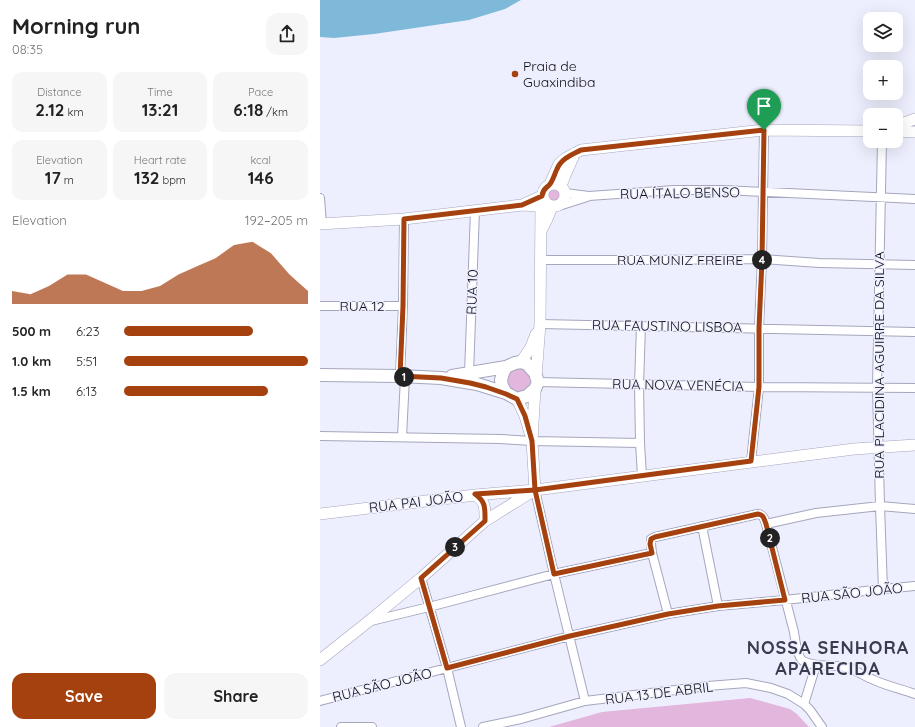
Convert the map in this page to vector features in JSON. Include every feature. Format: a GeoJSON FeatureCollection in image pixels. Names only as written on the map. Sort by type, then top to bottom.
{"type":"FeatureCollection","features":[{"type":"Feature","properties":{"kind":"main road"},"geometry":{"type":"LineString","coordinates":[[320,375],[441,378],[477,384],[512,396],[527,396],[537,383],[528,364],[521,362],[506,367],[441,378]]}},
{"type":"Feature","properties":{"kind":"main road"},"geometry":{"type":"LineString","coordinates":[[506,367],[501,380],[502,386],[512,396]]}},
{"type":"Feature","properties":{"kind":"street"},"geometry":{"type":"LineString","coordinates":[[903,123],[915,119]]}},
{"type":"Feature","properties":{"kind":"street"},"geometry":{"type":"LineString","coordinates":[[558,188],[575,153],[581,150],[764,130],[863,131]]}},
{"type":"Feature","properties":{"kind":"street"},"geometry":{"type":"LineString","coordinates":[[751,461],[759,387],[764,130]]}},
{"type":"Feature","properties":{"kind":"street"},"geometry":{"type":"LineString","coordinates":[[903,131],[915,132]]}},
{"type":"Feature","properties":{"kind":"street","name":"RUA PLACIDINA AGUIRRE DA SILVA"},"geometry":{"type":"LineString","coordinates":[[882,148],[877,388],[883,589]]}},
{"type":"Feature","properties":{"kind":"street"},"geometry":{"type":"LineString","coordinates":[[558,188],[546,186],[544,189],[548,204],[547,219],[541,231],[540,324],[532,441],[535,490],[554,574],[586,701]]}},
{"type":"Feature","properties":{"kind":"street"},"geometry":{"type":"LineString","coordinates":[[320,198],[321,224],[404,219],[522,205],[562,203],[564,200],[558,188]]}},
{"type":"Feature","properties":{"kind":"street","name":"RUA ÍTALO BENSO"},"geometry":{"type":"LineString","coordinates":[[558,188],[590,196],[674,190],[724,190],[762,193],[915,199]]}},
{"type":"Feature","properties":{"kind":"street"},"geometry":{"type":"LineString","coordinates":[[548,204],[590,196]]}},
{"type":"Feature","properties":{"kind":"street","name":"RUA 10"},"geometry":{"type":"LineString","coordinates":[[469,374],[475,210]]}},
{"type":"Feature","properties":{"kind":"street"},"geometry":{"type":"LineString","coordinates":[[402,437],[404,219]]}},
{"type":"Feature","properties":{"kind":"street","name":"RUA MUNIZ FREIRE"},"geometry":{"type":"LineString","coordinates":[[541,260],[762,260],[915,265]]}},
{"type":"Feature","properties":{"kind":"street","name":"RUA 12"},"geometry":{"type":"LineString","coordinates":[[320,306],[403,306]]}},
{"type":"Feature","properties":{"kind":"street"},"geometry":{"type":"LineString","coordinates":[[521,362],[531,347],[540,324]]}},
{"type":"Feature","properties":{"kind":"street","name":"RUA FAUSTINO LISBOA"},"geometry":{"type":"LineString","coordinates":[[540,324],[915,332]]}},
{"type":"Feature","properties":{"kind":"street"},"geometry":{"type":"LineString","coordinates":[[641,326],[639,385],[642,476]]}},
{"type":"Feature","properties":{"kind":"street","name":"RUA NOVA VENÉCIA"},"geometry":{"type":"LineString","coordinates":[[537,383],[915,388]]}},
{"type":"Feature","properties":{"kind":"street"},"geometry":{"type":"LineString","coordinates":[[512,396],[525,416],[532,441]]}},
{"type":"Feature","properties":{"kind":"street"},"geometry":{"type":"LineString","coordinates":[[320,436],[640,443]]}},
{"type":"Feature","properties":{"kind":"street","name":"RUA PAI JOÃO"},"geometry":{"type":"LineString","coordinates":[[320,514],[475,494],[535,490],[751,461],[854,449],[915,445]]}},
{"type":"Feature","properties":{"kind":"street"},"geometry":{"type":"LineString","coordinates":[[320,660],[421,578],[485,521],[535,490]]}},
{"type":"Feature","properties":{"kind":"street"},"geometry":{"type":"LineString","coordinates":[[475,494],[484,504],[485,521]]}},
{"type":"Feature","properties":{"kind":"street"},"geometry":{"type":"LineString","coordinates":[[766,524],[816,513],[880,506],[915,509]]}},
{"type":"Feature","properties":{"kind":"street"},"geometry":{"type":"LineString","coordinates":[[668,614],[652,553],[650,544],[651,539],[702,526],[762,514],[766,524],[802,661],[816,665],[847,667],[856,670],[873,680],[915,694]]}},
{"type":"Feature","properties":{"kind":"street"},"geometry":{"type":"LineString","coordinates":[[702,526],[718,606]]}},
{"type":"Feature","properties":{"kind":"street"},"geometry":{"type":"LineString","coordinates":[[369,621],[429,607],[554,574],[652,553]]}},
{"type":"Feature","properties":{"kind":"street"},"geometry":{"type":"LineString","coordinates":[[421,578],[447,668],[461,727]]}},
{"type":"Feature","properties":{"kind":"street","name":"RUA SÃO JOÃO"},"geometry":{"type":"LineString","coordinates":[[320,701],[570,636],[668,614],[718,606],[915,586]]}},
{"type":"Feature","properties":{"kind":"street"},"geometry":{"type":"LineString","coordinates":[[804,704],[816,665]]}},
{"type":"Feature","properties":{"kind":"street","name":"RUA 13 DE ABRIL"},"geometry":{"type":"LineString","coordinates":[[483,727],[521,719],[586,701],[708,686],[746,683],[771,688],[788,694],[804,704],[822,727]]}},
{"type":"Feature","properties":{"kind":"street"},"geometry":{"type":"LineString","coordinates":[[341,727],[372,727]]}},
{"type":"Feature","properties":{"kind":"shaded area"},"geometry":{"type":"Polygon","coordinates":[[[554,188],[561,193],[562,196],[557,203],[554,204],[547,199],[546,196],[551,189],[554,188]]]}},
{"type":"Feature","properties":{"kind":"shaded area"},"geometry":{"type":"Polygon","coordinates":[[[523,367],[528,370],[532,383],[526,390],[517,393],[509,388],[506,381],[511,370],[523,367]]]}},
{"type":"Feature","properties":{"kind":"shaded area"},"geometry":{"type":"Polygon","coordinates":[[[750,698],[790,709],[809,727],[549,727],[602,712],[750,698]]]}},
{"type":"Feature","properties":{"kind":"water"},"geometry":{"type":"Polygon","coordinates":[[[320,0],[521,0],[505,9],[469,20],[374,34],[334,38],[320,37],[320,0]]]}},
{"type":"Feature","properties":{"kind":"place","name":"Praia de Guaxindiba"},"geometry":{"type":"Point","coordinates":[515,74]}},
{"type":"Feature","properties":{"kind":"district","name":"NOSSA SENHORA APARECIDA"},"geometry":{"type":"Point","coordinates":[828,658]}},
{"type":"Feature","properties":{"kind":"route"},"geometry":{"type":"LineString","coordinates":[[764,130],[581,150],[566,158],[559,164],[550,184],[544,189],[542,196],[522,205],[404,219],[403,306],[400,376],[441,378],[477,384],[517,399],[525,416],[532,441],[535,490],[554,574],[652,553],[650,544],[651,539],[655,537],[762,514],[766,524],[785,600],[718,606],[668,614],[570,636],[447,668],[421,578],[485,521],[484,504],[475,494],[535,490],[751,461],[759,387],[764,130]]}}]}
